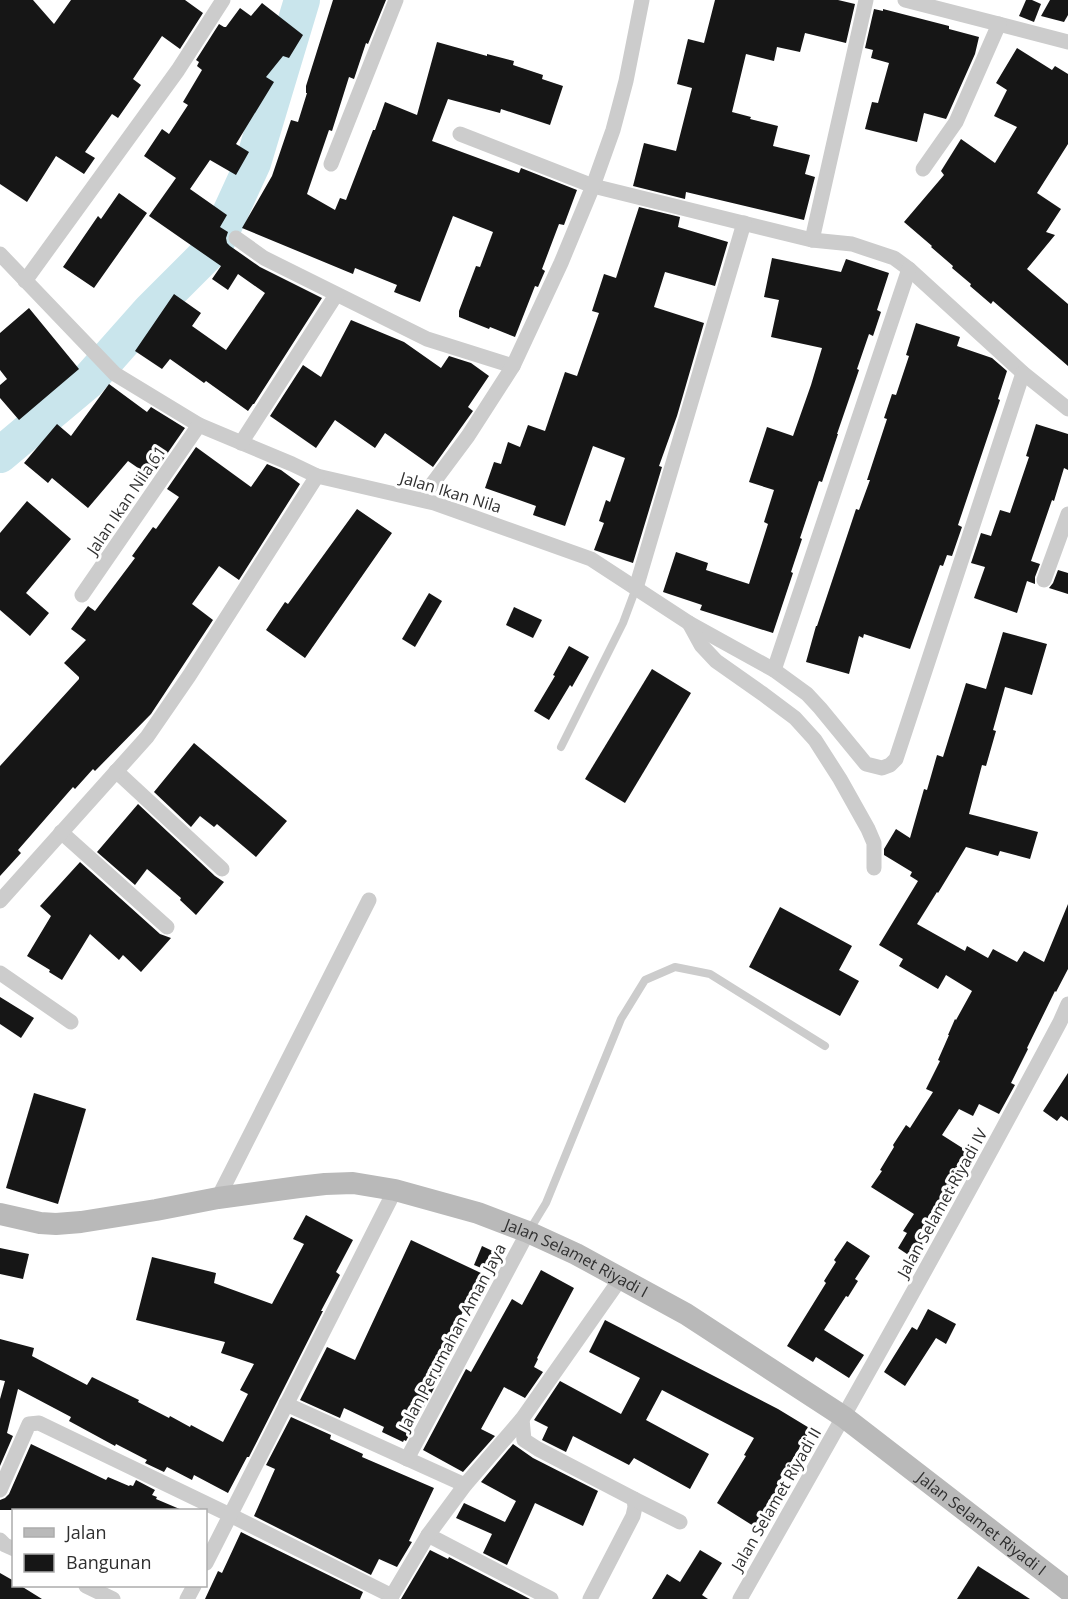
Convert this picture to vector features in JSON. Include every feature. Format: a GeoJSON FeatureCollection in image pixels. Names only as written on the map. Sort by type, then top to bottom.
{"type":"FeatureCollection","features":[{"type":"Feature","properties":{"kind":"main road","name":"Jalan Selamet Riyadi I"},"geometry":{"type":"LineString","coordinates":[[0,1214],[40,1223],[81,1222],[218,1198],[324,1184],[353,1183],[395,1191],[478,1213],[576,1254],[686,1314],[844,1417],[1068,1590]]}},
{"type":"Feature","properties":{"kind":"street"},"geometry":{"type":"LineString","coordinates":[[25,281],[178,70],[223,0]]}},
{"type":"Feature","properties":{"kind":"street"},"geometry":{"type":"LineString","coordinates":[[331,164],[396,0]]}},
{"type":"Feature","properties":{"kind":"street"},"geometry":{"type":"LineString","coordinates":[[421,499],[468,436],[513,366],[561,263],[613,130],[626,81],[642,0]]}},
{"type":"Feature","properties":{"kind":"street"},"geometry":{"type":"LineString","coordinates":[[812,240],[866,0]]}},
{"type":"Feature","properties":{"kind":"street"},"geometry":{"type":"LineString","coordinates":[[905,0],[1068,42]]}},
{"type":"Feature","properties":{"kind":"street"},"geometry":{"type":"LineString","coordinates":[[923,169],[956,122],[999,24]]}},
{"type":"Feature","properties":{"kind":"street"},"geometry":{"type":"LineString","coordinates":[[460,134],[593,186],[812,240],[852,244],[894,258],[1023,373],[1068,409]]}},
{"type":"Feature","properties":{"kind":"street"},"geometry":{"type":"LineString","coordinates":[[636,588],[744,223]]}},
{"type":"Feature","properties":{"kind":"street"},"geometry":{"type":"LineString","coordinates":[[236,238],[264,258],[427,339],[513,366]]}},
{"type":"Feature","properties":{"kind":"street","name":"Jalan Ikan Nila"},"geometry":{"type":"LineString","coordinates":[[0,254],[115,374],[199,425],[317,476],[421,499],[591,559],[689,623],[774,670],[807,694],[866,764],[882,768],[890,765],[896,759],[1023,373]]}},
{"type":"Feature","properties":{"kind":"street"},"geometry":{"type":"LineString","coordinates":[[774,670],[909,269]]}},
{"type":"Feature","properties":{"kind":"street"},"geometry":{"type":"LineString","coordinates":[[241,443],[336,295]]}},
{"type":"Feature","properties":{"kind":"street","name":"Jalan Ikan Nila 61"},"geometry":{"type":"LineString","coordinates":[[82,595],[199,425]]}},
{"type":"Feature","properties":{"kind":"street"},"geometry":{"type":"LineString","coordinates":[[0,901],[147,737],[189,676],[317,476]]}},
{"type":"Feature","properties":{"kind":"street"},"geometry":{"type":"LineString","coordinates":[[1044,580],[1068,514]]}},
{"type":"Feature","properties":{"kind":"street"},"geometry":{"type":"LineString","coordinates":[[689,623],[701,645],[716,661],[795,718],[815,740],[868,829],[874,843],[874,868]]}},
{"type":"Feature","properties":{"kind":"street"},"geometry":{"type":"LineString","coordinates":[[116,771],[222,869]]}},
{"type":"Feature","properties":{"kind":"street"},"geometry":{"type":"LineString","coordinates":[[61,832],[167,927]]}},
{"type":"Feature","properties":{"kind":"street"},"geometry":{"type":"LineString","coordinates":[[218,1198],[369,900]]}},
{"type":"Feature","properties":{"kind":"street"},"geometry":{"type":"LineString","coordinates":[[0,973],[71,1022]]}},
{"type":"Feature","properties":{"kind":"street","name":"Jalan Selamet Riyadi IV"},"geometry":{"type":"LineString","coordinates":[[844,1417],[996,1144],[1068,1004]]}},
{"type":"Feature","properties":{"kind":"street"},"geometry":{"type":"LineString","coordinates":[[207,1561],[395,1191]]}},
{"type":"Feature","properties":{"kind":"street","name":"Jalan Perumahan Aman Jaya"},"geometry":{"type":"LineString","coordinates":[[407,1459],[528,1232]]}},
{"type":"Feature","properties":{"kind":"street"},"geometry":{"type":"LineString","coordinates":[[0,1490],[26,1429],[29,1424],[39,1423],[230,1515],[391,1597],[428,1535],[465,1485],[522,1419],[621,1278]]}},
{"type":"Feature","properties":{"kind":"street","name":"Jalan Perumahan Aman Jaya"},"geometry":{"type":"LineString","coordinates":[[286,1404],[465,1485]]}},
{"type":"Feature","properties":{"kind":"street","name":"Jalan Selamet Riyadi II"},"geometry":{"type":"LineString","coordinates":[[740,1599],[844,1417]]}},
{"type":"Feature","properties":{"kind":"street"},"geometry":{"type":"LineString","coordinates":[[522,1419],[524,1440],[680,1522]]}},
{"type":"Feature","properties":{"kind":"street"},"geometry":{"type":"LineString","coordinates":[[590,1599],[633,1516],[634,1499]]}},
{"type":"Feature","properties":{"kind":"street"},"geometry":{"type":"LineString","coordinates":[[428,1535],[551,1599]]}},
{"type":"Feature","properties":{"kind":"street"},"geometry":{"type":"LineString","coordinates":[[0,1540],[12,1549]]}},
{"type":"Feature","properties":{"kind":"street"},"geometry":{"type":"LineString","coordinates":[[88,1587],[113,1599]]}},
{"type":"Feature","properties":{"kind":"lane"},"geometry":{"type":"LineString","coordinates":[[561,747],[623,623],[636,588]]}},
{"type":"Feature","properties":{"kind":"lane"},"geometry":{"type":"LineString","coordinates":[[528,1232],[546,1203],[621,1019],[645,980],[675,967],[710,974],[825,1046]]}},
{"type":"Feature","properties":{"kind":"building"},"geometry":{"type":"Polygon","coordinates":[[[0,0],[33,0],[54,24],[71,0],[185,0],[203,13],[180,49],[162,36],[133,79],[141,85],[118,118],[112,114],[85,152],[95,158],[84,174],[56,156],[27,202],[0,184],[0,0]]]}},
{"type":"Feature","properties":{"kind":"building"},"geometry":{"type":"Polygon","coordinates":[[[333,0],[386,0],[368,44],[366,43],[354,79],[349,77],[332,131],[329,130],[307,194],[335,210],[340,198],[346,200],[385,102],[417,115],[437,42],[514,61],[513,65],[543,75],[542,79],[563,86],[550,125],[501,109],[500,113],[448,99],[432,141],[519,173],[521,168],[577,190],[564,225],[559,224],[542,269],[545,271],[538,287],[535,286],[515,337],[459,317],[459,311],[476,266],[480,267],[493,232],[453,216],[420,302],[394,292],[397,285],[355,268],[353,274],[242,228],[272,176],[291,120],[298,122],[307,93],[306,86],[333,0]]]}},
{"type":"Feature","properties":{"kind":"building"},"geometry":{"type":"Polygon","coordinates":[[[715,0],[838,0],[855,4],[846,43],[805,33],[800,52],[777,47],[774,61],[746,54],[732,112],[778,126],[773,146],[810,155],[805,174],[815,177],[804,220],[686,192],[685,199],[633,186],[644,143],[676,151],[692,88],[677,84],[688,39],[704,43],[715,0]]]}},
{"type":"Feature","properties":{"kind":"building"},"geometry":{"type":"Polygon","coordinates":[[[1026,0],[1041,4],[1034,22],[1019,16],[1026,0]]]}},
{"type":"Feature","properties":{"kind":"building"},"geometry":{"type":"Polygon","coordinates":[[[1050,0],[1068,0],[1068,15],[1064,22],[1041,16],[1050,0]]]}},
{"type":"Feature","properties":{"kind":"building"},"geometry":{"type":"Polygon","coordinates":[[[262,3],[303,35],[289,58],[283,56],[266,77],[274,82],[236,144],[249,152],[236,175],[210,160],[190,189],[227,215],[220,227],[228,232],[226,238],[230,246],[260,267],[322,298],[248,411],[170,359],[162,369],[135,351],[174,294],[201,313],[192,326],[226,350],[265,293],[238,274],[228,290],[212,279],[221,266],[149,216],[176,178],[144,156],[162,129],[169,134],[188,105],[183,102],[202,70],[197,66],[199,62],[196,60],[219,24],[226,27],[240,8],[251,16],[262,3]]]}},
{"type":"Feature","properties":{"kind":"building"},"geometry":{"type":"Polygon","coordinates":[[[874,9],[883,11],[883,9],[949,26],[949,29],[979,37],[975,54],[946,119],[924,113],[917,142],[865,129],[872,102],[878,103],[889,63],[871,58],[873,50],[865,48],[874,9]]]}},
{"type":"Feature","properties":{"kind":"building"},"geometry":{"type":"Polygon","coordinates":[[[1017,48],[1052,70],[1055,66],[1068,74],[1068,144],[1037,193],[1061,209],[1046,232],[1055,235],[1027,269],[1068,304],[1068,366],[993,301],[991,304],[970,286],[971,284],[952,268],[953,266],[904,222],[944,175],[941,171],[961,139],[995,163],[1017,127],[994,116],[1007,90],[996,83],[1017,48]]]}},
{"type":"Feature","properties":{"kind":"building"},"geometry":{"type":"Polygon","coordinates":[[[119,193],[147,213],[94,288],[63,267],[98,216],[101,219],[119,193]]]}},
{"type":"Feature","properties":{"kind":"building"},"geometry":{"type":"Polygon","coordinates":[[[639,207],[680,217],[678,227],[728,242],[715,286],[665,272],[654,307],[704,323],[677,416],[659,466],[662,467],[633,563],[594,550],[604,523],[599,521],[606,500],[610,502],[625,458],[593,446],[565,526],[533,515],[536,506],[485,488],[494,462],[501,464],[508,442],[520,447],[528,425],[545,431],[565,372],[577,376],[599,313],[592,311],[604,274],[616,278],[639,207]]]}},
{"type":"Feature","properties":{"kind":"building"},"geometry":{"type":"Polygon","coordinates":[[[772,258],[841,272],[846,259],[889,273],[877,310],[881,312],[873,336],[869,334],[822,482],[819,481],[773,633],[700,610],[702,605],[663,592],[676,552],[708,563],[706,570],[749,584],[768,524],[764,522],[774,490],[749,482],[767,427],[793,436],[822,348],[771,337],[779,300],[764,297],[772,258]]]}},
{"type":"Feature","properties":{"kind":"building"},"geometry":{"type":"Polygon","coordinates":[[[29,308],[79,369],[19,420],[0,398],[0,385],[7,379],[0,370],[0,333],[29,308]]]}},
{"type":"Feature","properties":{"kind":"building"},"geometry":{"type":"Polygon","coordinates":[[[351,320],[404,342],[441,368],[449,356],[471,363],[489,376],[468,407],[473,411],[433,467],[385,433],[375,448],[335,420],[316,448],[270,416],[303,365],[321,377],[351,320]]]}},
{"type":"Feature","properties":{"kind":"building"},"geometry":{"type":"Polygon","coordinates":[[[916,323],[960,337],[957,346],[992,358],[1007,371],[998,399],[1000,400],[958,525],[962,527],[952,556],[947,555],[943,566],[940,565],[910,649],[864,634],[863,638],[859,636],[849,674],[806,662],[856,509],[859,510],[870,480],[867,480],[887,419],[884,418],[892,394],[896,395],[909,356],[906,355],[916,323]]]}},
{"type":"Feature","properties":{"kind":"building"},"geometry":{"type":"Polygon","coordinates":[[[109,384],[147,412],[151,407],[185,428],[151,477],[128,461],[88,508],[52,478],[48,483],[24,463],[57,424],[71,436],[109,384]]]}},
{"type":"Feature","properties":{"kind":"building"},"geometry":{"type":"Polygon","coordinates":[[[1036,424],[1068,434],[1068,470],[1064,468],[1031,561],[1040,564],[1035,584],[1027,581],[1017,613],[974,598],[985,567],[971,563],[981,533],[991,536],[1000,510],[1010,513],[1029,457],[1026,456],[1036,424]]]}},
{"type":"Feature","properties":{"kind":"building"},"geometry":{"type":"Polygon","coordinates":[[[196,447],[251,487],[267,464],[281,470],[300,484],[239,580],[219,566],[192,604],[213,620],[151,714],[95,771],[93,769],[75,789],[73,787],[18,850],[21,853],[0,876],[0,766],[79,679],[64,663],[86,640],[71,629],[88,606],[95,611],[135,558],[132,556],[153,527],[156,529],[179,497],[167,489],[196,447]]]}},
{"type":"Feature","properties":{"kind":"building"},"geometry":{"type":"Polygon","coordinates":[[[27,501],[71,539],[26,593],[49,613],[30,636],[0,610],[0,533],[27,501]]]}},
{"type":"Feature","properties":{"kind":"building"},"geometry":{"type":"Polygon","coordinates":[[[357,509],[392,533],[305,658],[266,630],[285,602],[288,604],[357,509]]]}},
{"type":"Feature","properties":{"kind":"building"},"geometry":{"type":"Polygon","coordinates":[[[1058,570],[1068,573],[1068,594],[1049,588],[1058,570]]]}},
{"type":"Feature","properties":{"kind":"building"},"geometry":{"type":"Polygon","coordinates":[[[429,593],[442,601],[415,647],[402,639],[429,593]]]}},
{"type":"Feature","properties":{"kind":"building"},"geometry":{"type":"Polygon","coordinates":[[[514,607],[542,620],[533,638],[506,625],[514,607]]]}},
{"type":"Feature","properties":{"kind":"building"},"geometry":{"type":"Polygon","coordinates":[[[1003,632],[1047,644],[1032,695],[1005,687],[993,730],[996,731],[986,766],[982,765],[969,814],[1038,832],[1030,859],[1000,851],[998,856],[966,847],[917,924],[965,951],[967,946],[988,958],[993,949],[1017,962],[1024,951],[1044,962],[1068,904],[1068,969],[1027,1048],[1011,1083],[1015,1085],[999,1114],[979,1104],[973,1116],[959,1109],[942,1135],[975,1156],[935,1218],[938,1219],[922,1245],[924,1247],[916,1260],[898,1248],[907,1233],[903,1231],[914,1214],[871,1187],[906,1125],[910,1128],[933,1092],[926,1089],[940,1061],[938,1060],[955,1019],[972,991],[946,975],[938,989],[899,966],[903,959],[879,945],[918,881],[910,876],[912,872],[884,855],[884,849],[896,829],[910,838],[924,789],[927,790],[937,755],[943,757],[966,683],[986,689],[1003,632]]]}},
{"type":"Feature","properties":{"kind":"building"},"geometry":{"type":"Polygon","coordinates":[[[569,646],[589,657],[549,720],[534,711],[555,676],[553,675],[569,646]]]}},
{"type":"Feature","properties":{"kind":"building"},"geometry":{"type":"Polygon","coordinates":[[[652,669],[691,693],[625,803],[585,779],[652,669]]]}},
{"type":"Feature","properties":{"kind":"building"},"geometry":{"type":"Polygon","coordinates":[[[194,743],[287,821],[256,857],[217,824],[214,827],[200,816],[191,827],[154,792],[194,743]]]}},
{"type":"Feature","properties":{"kind":"building"},"geometry":{"type":"Polygon","coordinates":[[[138,804],[224,882],[196,915],[180,900],[181,898],[147,869],[135,885],[97,852],[138,804]]]}},
{"type":"Feature","properties":{"kind":"building"},"geometry":{"type":"Polygon","coordinates":[[[80,862],[160,934],[171,938],[141,972],[123,955],[119,960],[90,934],[62,980],[27,956],[51,916],[40,906],[80,862]]]}},
{"type":"Feature","properties":{"kind":"building"},"geometry":{"type":"Polygon","coordinates":[[[780,907],[852,946],[839,970],[859,981],[840,1016],[749,967],[780,907]]]}},
{"type":"Feature","properties":{"kind":"building"},"geometry":{"type":"Polygon","coordinates":[[[0,997],[34,1018],[21,1038],[0,1024],[0,997]]]}},
{"type":"Feature","properties":{"kind":"building"},"geometry":{"type":"Polygon","coordinates":[[[1068,1073],[1068,1121],[1061,1116],[1057,1121],[1043,1111],[1068,1073]]]}},
{"type":"Feature","properties":{"kind":"building"},"geometry":{"type":"Polygon","coordinates":[[[34,1093],[86,1109],[58,1204],[6,1188],[34,1093]]]}},
{"type":"Feature","properties":{"kind":"building"},"geometry":{"type":"Polygon","coordinates":[[[306,1215],[353,1240],[336,1272],[340,1275],[321,1311],[323,1311],[249,1457],[228,1493],[194,1475],[192,1480],[167,1467],[164,1472],[145,1463],[147,1460],[69,1421],[71,1417],[18,1389],[7,1433],[13,1436],[0,1466],[0,1399],[5,1381],[0,1380],[0,1339],[34,1348],[32,1356],[87,1385],[92,1377],[169,1418],[170,1416],[190,1427],[191,1425],[223,1442],[248,1394],[240,1390],[254,1364],[221,1353],[225,1342],[136,1320],[152,1257],[216,1273],[214,1283],[272,1304],[304,1244],[293,1239],[306,1215]]]}},
{"type":"Feature","properties":{"kind":"building"},"geometry":{"type":"Polygon","coordinates":[[[411,1240],[481,1273],[442,1356],[449,1360],[406,1441],[403,1442],[382,1432],[384,1427],[344,1408],[340,1418],[300,1400],[327,1347],[355,1360],[411,1240]]]}},
{"type":"Feature","properties":{"kind":"building"},"geometry":{"type":"Polygon","coordinates":[[[847,1241],[870,1256],[855,1279],[858,1281],[824,1330],[864,1355],[849,1378],[816,1357],[813,1362],[787,1346],[826,1283],[824,1281],[836,1262],[834,1260],[847,1241]]]}},
{"type":"Feature","properties":{"kind":"building"},"geometry":{"type":"Polygon","coordinates":[[[482,1246],[499,1254],[491,1272],[474,1265],[482,1246]]]}},
{"type":"Feature","properties":{"kind":"building"},"geometry":{"type":"Polygon","coordinates":[[[0,1248],[29,1254],[23,1279],[0,1274],[0,1248]]]}},
{"type":"Feature","properties":{"kind":"building"},"geometry":{"type":"Polygon","coordinates":[[[541,1270],[574,1288],[537,1358],[534,1367],[543,1372],[525,1398],[504,1387],[481,1429],[495,1436],[463,1472],[423,1450],[466,1369],[471,1372],[512,1299],[522,1305],[541,1270]]]}},
{"type":"Feature","properties":{"kind":"building"},"geometry":{"type":"Polygon","coordinates":[[[928,1309],[956,1324],[946,1344],[936,1338],[905,1386],[884,1372],[912,1327],[917,1330],[928,1309]]]}},
{"type":"Feature","properties":{"kind":"building"},"geometry":{"type":"Polygon","coordinates":[[[605,1320],[778,1409],[811,1429],[778,1483],[781,1485],[755,1527],[717,1503],[746,1456],[744,1455],[754,1438],[662,1390],[646,1420],[709,1454],[690,1489],[634,1458],[629,1465],[573,1436],[566,1452],[542,1440],[548,1427],[534,1420],[560,1381],[621,1414],[640,1378],[589,1352],[605,1320]]]}},
{"type":"Feature","properties":{"kind":"building"},"geometry":{"type":"Polygon","coordinates":[[[291,1417],[331,1435],[330,1439],[363,1454],[362,1457],[434,1488],[409,1541],[412,1542],[397,1567],[379,1559],[371,1575],[254,1516],[275,1469],[266,1465],[291,1417]]]}},
{"type":"Feature","properties":{"kind":"building"},"geometry":{"type":"Polygon","coordinates":[[[31,1444],[106,1480],[108,1477],[133,1486],[136,1480],[155,1490],[152,1495],[157,1497],[156,1499],[180,1509],[0,1510],[0,1500],[9,1494],[31,1444]]]}},
{"type":"Feature","properties":{"kind":"building"},"geometry":{"type":"Polygon","coordinates":[[[513,1444],[533,1458],[598,1491],[583,1526],[535,1503],[507,1565],[483,1553],[492,1534],[456,1518],[464,1503],[505,1522],[516,1501],[481,1482],[513,1444]]]}},
{"type":"Feature","properties":{"kind":"building"},"geometry":{"type":"Polygon","coordinates":[[[241,1532],[363,1592],[360,1599],[205,1599],[218,1571],[222,1573],[241,1532]]]}},
{"type":"Feature","properties":{"kind":"building"},"geometry":{"type":"Polygon","coordinates":[[[430,1550],[448,1559],[449,1557],[530,1599],[401,1599],[430,1550]]]}},
{"type":"Feature","properties":{"kind":"building"},"geometry":{"type":"Polygon","coordinates":[[[700,1550],[722,1563],[702,1595],[708,1599],[652,1599],[667,1574],[680,1582],[700,1550]]]}},
{"type":"Feature","properties":{"kind":"building"},"geometry":{"type":"Polygon","coordinates":[[[978,1566],[1030,1599],[957,1599],[978,1566]]]}},
{"type":"Feature","properties":{"kind":"building"},"geometry":{"type":"Polygon","coordinates":[[[0,1573],[12,1580],[12,1587],[23,1587],[42,1599],[0,1599],[0,1573]]]}},
{"type":"Feature","properties":{"kind":"waterway"},"geometry":{"type":"LineString","coordinates":[[0,455],[87,382],[150,311],[215,246],[253,163],[302,0]]}}]}
